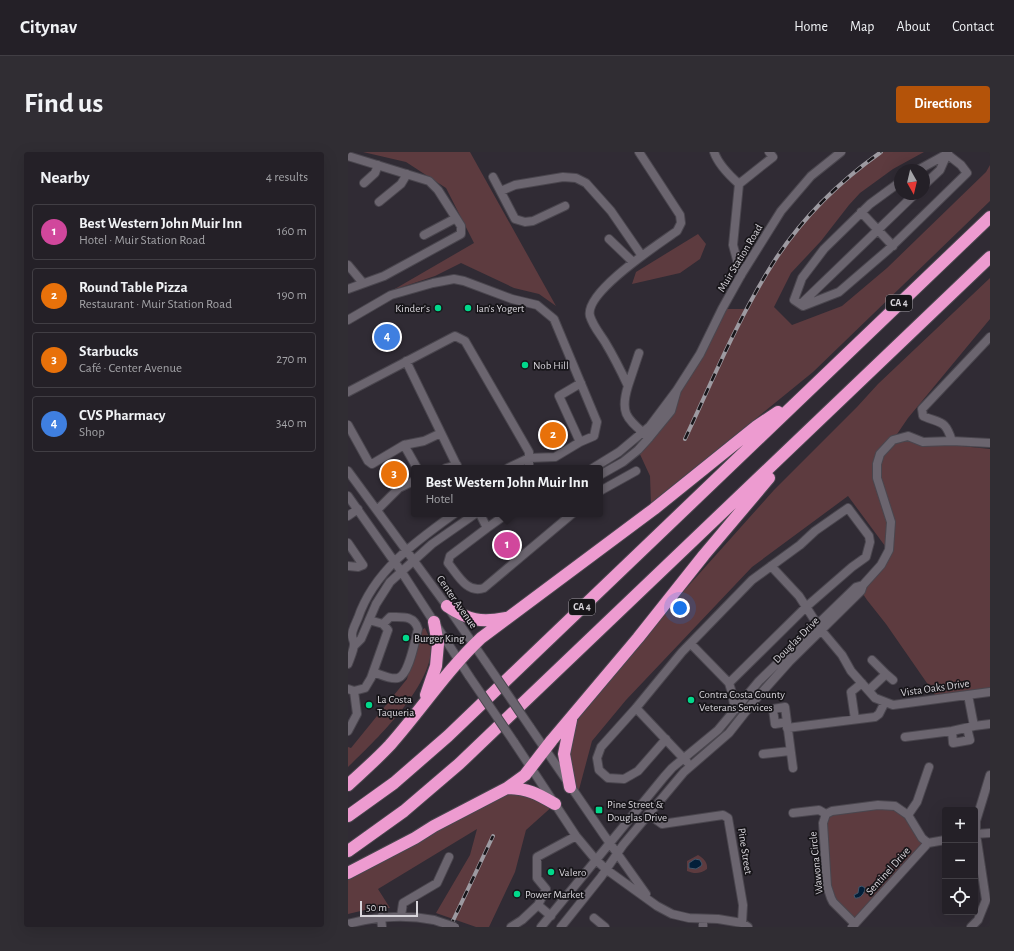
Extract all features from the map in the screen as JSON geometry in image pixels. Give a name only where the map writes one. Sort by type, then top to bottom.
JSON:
[{"type":"highway","name":"CA 4","points":[[348,816],[394,783],[448,736],[990,217]]},
{"type":"highway","name":"CA 4","points":[[348,851],[404,811],[459,764],[990,257]]},
{"type":"highway","points":[[923,322],[990,268]]},
{"type":"highway","points":[[348,785],[390,744],[424,701],[474,645],[507,618],[643,518],[757,426],[809,390]]},
{"type":"highway","points":[[348,873],[507,788],[525,775],[808,431]]},
{"type":"highway","points":[[447,606],[474,620],[495,620],[507,618]]},
{"type":"highway","points":[[424,701],[436,666],[438,644],[434,622]]},
{"type":"highway","points":[[570,787],[564,754],[573,715]]},
{"type":"highway","points":[[507,788],[523,789],[535,792],[555,804]]},
{"type":"street","points":[[628,386],[615,359],[594,325],[590,314],[592,302],[622,270],[677,231],[682,223],[680,215],[639,152]]},
{"type":"street","points":[[714,152],[716,157],[732,178],[739,184]]},
{"type":"street","points":[[741,275],[733,245],[739,184],[773,157],[770,152]]},
{"type":"street","name":"Muir Station Road","points":[[598,465],[646,435],[671,411],[677,390],[700,354],[722,309],[741,275],[781,211],[811,176],[841,152]]},
{"type":"street","points":[[928,164],[947,153]]},
{"type":"street","points":[[930,179],[940,170],[947,153]]},
{"type":"street","points":[[894,186],[861,212],[824,249],[802,278],[794,300],[803,306],[839,292],[893,246],[966,173],[961,165],[947,153]]},
{"type":"street","points":[[348,156],[429,181],[438,190],[461,226],[461,234],[384,276],[348,289]]},
{"type":"street","points":[[364,183],[376,173],[378,165]]},
{"type":"street","points":[[379,202],[401,184],[407,174]]},
{"type":"street","points":[[501,191],[515,185],[563,177],[576,178],[586,183],[611,211],[642,256]]},
{"type":"street","points":[[493,178],[515,219],[525,222],[533,221],[565,206]]},
{"type":"street","points":[[800,304],[909,200]]},
{"type":"street","points":[[861,212],[893,246]]},
{"type":"street","points":[[424,235],[456,218]]},
{"type":"street","points":[[609,239],[633,262]]},
{"type":"street","points":[[348,265],[363,283]]},
{"type":"street","points":[[348,320],[392,295],[433,283],[454,279],[464,280],[512,299],[537,305],[554,319],[597,422],[594,436],[555,456],[529,458],[514,465]]},
{"type":"street","points":[[348,392],[455,336],[465,341],[529,452],[529,465]]},
{"type":"street","points":[[952,441],[948,430],[943,423],[923,416],[922,410],[990,337]]},
{"type":"street","points":[[639,353],[624,400],[624,411],[629,419],[646,435]]},
{"type":"street","points":[[406,362],[457,465]]},
{"type":"street","points":[[580,442],[559,396],[581,383]]},
{"type":"street","points":[[348,424],[368,461],[372,464],[404,445],[424,441],[441,433]]},
{"type":"street","name":"Muir Station Road","points":[[603,473],[623,462],[638,450],[646,435]]},
{"type":"street","name":"Douglas Drive","points":[[561,927],[607,870],[617,854],[648,814],[666,793],[691,765],[729,733],[755,700],[819,627],[861,590],[881,565],[888,550],[891,522],[877,478],[877,464],[880,454],[893,440],[908,436],[923,442],[952,441],[990,443]]},
{"type":"street","points":[[404,445],[415,465]]},
{"type":"street","name":"Center Avenue","points":[[348,471],[447,606],[545,749]]},
{"type":"street","points":[[603,489],[636,471]]},
{"type":"street","points":[[377,510],[399,488],[411,483]]},
{"type":"street","points":[[348,496],[401,571],[531,768]]},
{"type":"street","points":[[666,739],[638,770],[624,779],[608,778],[599,770],[597,758],[601,747],[690,644],[752,580],[800,545],[814,531],[848,508],[869,536],[870,542],[866,556],[806,607],[729,683]]},
{"type":"street","points":[[348,516],[358,509]]},
{"type":"street","points":[[354,646],[352,635],[358,616],[382,575],[406,550],[450,517]]},
{"type":"street","points":[[349,660],[354,646],[362,639],[369,620],[385,588],[401,571],[432,544],[471,517]]},
{"type":"street","points":[[482,517],[487,528]]},
{"type":"street","points":[[501,518],[450,556],[448,560],[448,563],[470,588],[479,590],[484,588],[568,517]]},
{"type":"street","points":[[348,543],[363,565],[358,567],[348,566]]},
{"type":"street","points":[[771,566],[799,596],[819,627],[842,655],[851,671],[875,698],[885,702],[875,717],[787,725],[793,768]]},
{"type":"street","points":[[373,672],[391,678],[403,676],[408,666],[418,629],[412,619],[406,617],[390,617],[383,624]]},
{"type":"street","points":[[348,731],[357,714],[351,690],[365,688],[373,672],[388,630],[383,624],[369,620]]},
{"type":"street","points":[[541,927],[664,777],[684,758],[718,730],[759,681],[819,627]]},
{"type":"street","points":[[690,644],[729,683],[735,708]]},
{"type":"street","points":[[872,660],[893,680]]},
{"type":"street","points":[[869,690],[886,674]]},
{"type":"street","points":[[855,719],[851,692],[862,683]]},
{"type":"street","name":"Vista Oaks Drive","points":[[885,702],[893,705],[990,692]]},
{"type":"street","points":[[952,731],[953,743],[970,740],[968,695]]},
{"type":"street","points":[[636,708],[691,765]]},
{"type":"street","points":[[905,737],[990,724]]},
{"type":"street","name":"Pine Street","points":[[545,749],[609,844],[651,901]]},
{"type":"street","points":[[763,754],[790,751]]},
{"type":"street","points":[[908,815],[917,802],[929,767]]},
{"type":"street","name":"Pine Street","points":[[531,768],[576,836],[596,860],[607,870],[672,914],[703,923],[718,919],[745,925],[728,818],[723,815],[662,824],[648,814]]},
{"type":"street","points":[[978,814],[990,775]]},
{"type":"street","points":[[793,813],[818,810],[826,814],[832,811],[878,805],[895,806],[908,815],[922,838],[928,843],[942,841]]},
{"type":"street","name":"Wawona Circle","points":[[826,814],[823,823],[828,886],[832,902],[854,925]]},
{"type":"street","points":[[978,834],[990,833]]},
{"type":"street","points":[[511,927],[522,920],[538,905],[546,889],[537,878],[537,857],[576,836]]},
{"type":"street","name":"Sentinel Drive","points":[[854,925],[928,843]]},
{"type":"street","points":[[971,927],[978,920],[986,900],[976,843]]},
{"type":"street","points":[[401,916],[403,903],[437,883],[449,857]]},
{"type":"street","points":[[538,905],[551,916]]},
{"type":"street","points":[[348,924],[382,917],[401,916],[434,920],[455,927]]},
{"type":"street","points":[[382,917],[382,927]]},
{"type":"street","points":[[594,918],[605,927]]},
{"type":"shaded area","points":[[363,152],[470,152],[556,306],[539,294],[514,288],[461,263],[435,276],[393,290],[474,243],[446,188],[406,162]]},
{"type":"shaded area","points":[[881,152],[924,152],[902,164],[894,164],[894,168],[860,193],[821,241],[791,273],[774,307],[792,325],[842,306],[887,268],[986,172],[990,165],[990,201],[813,372],[651,504],[650,476],[638,450],[677,390],[722,309],[747,309],[774,263],[804,222],[839,186]]},
{"type":"shaded area","points":[[698,234],[706,244],[700,259],[680,273],[632,284],[636,272]]},
{"type":"shaded area","points":[[990,278],[990,319],[908,418],[893,440],[908,436],[923,442],[990,449],[990,692],[938,699],[861,591],[888,550],[848,496],[752,567],[626,700],[592,741],[577,797],[565,765],[573,715],[774,490],[878,384]]},
{"type":"shaded area","points":[[425,628],[430,638],[431,645],[429,661],[423,677],[401,711],[387,728],[348,767],[348,747],[351,748],[407,679],[419,631]]},
{"type":"shaded area","points":[[507,788],[555,804],[526,830],[515,872],[489,927],[476,927],[436,913],[470,855],[477,829],[378,889],[390,908],[369,909],[348,914],[348,873]]},
{"type":"shaded area","points":[[895,806],[928,843],[855,924],[831,898],[826,814]]},
{"type":"shaded area","points":[[698,855],[706,862],[707,869],[697,873],[687,871],[687,861]]},
{"type":"water","points":[[695,859],[700,860],[702,864],[701,866],[696,869],[689,868],[689,863]]},
{"type":"water","points":[[862,886],[865,888],[863,894],[859,898],[855,898],[854,895],[858,893],[859,887]]},
{"type":"railway","points":[[685,439],[738,325],[775,260],[798,229],[823,201],[851,175],[881,152]]},
{"type":"railway","points":[[450,927],[493,836]]},
{"type":"place","name":"Kinder's","points":[[438,308]]},
{"type":"place","name":"Ian's Yogert","points":[[468,308]]},
{"type":"place","name":"CVS Pharmacy","points":[[387,337]]},
{"type":"place","name":"Nob Hill","points":[[525,365]]},
{"type":"place","name":"Round Table Pizza","points":[[553,435]]},
{"type":"place","name":"Starbucks","points":[[394,474]]},
{"type":"place","name":"Best Western John Muir Inn","points":[[507,545]]},
{"type":"place","name":"Burger King","points":[[406,638]]},
{"type":"place","name":"Contra Costa County Veterans Services","points":[[691,700]]},
{"type":"place","name":"La Costa Taqueria","points":[[369,705]]},
{"type":"place","name":"Pine Street & Douglas Drive","points":[[599,810]]},
{"type":"place","name":"Valero","points":[[551,872]]},
{"type":"place","name":"Power Market","points":[[517,894]]}]
